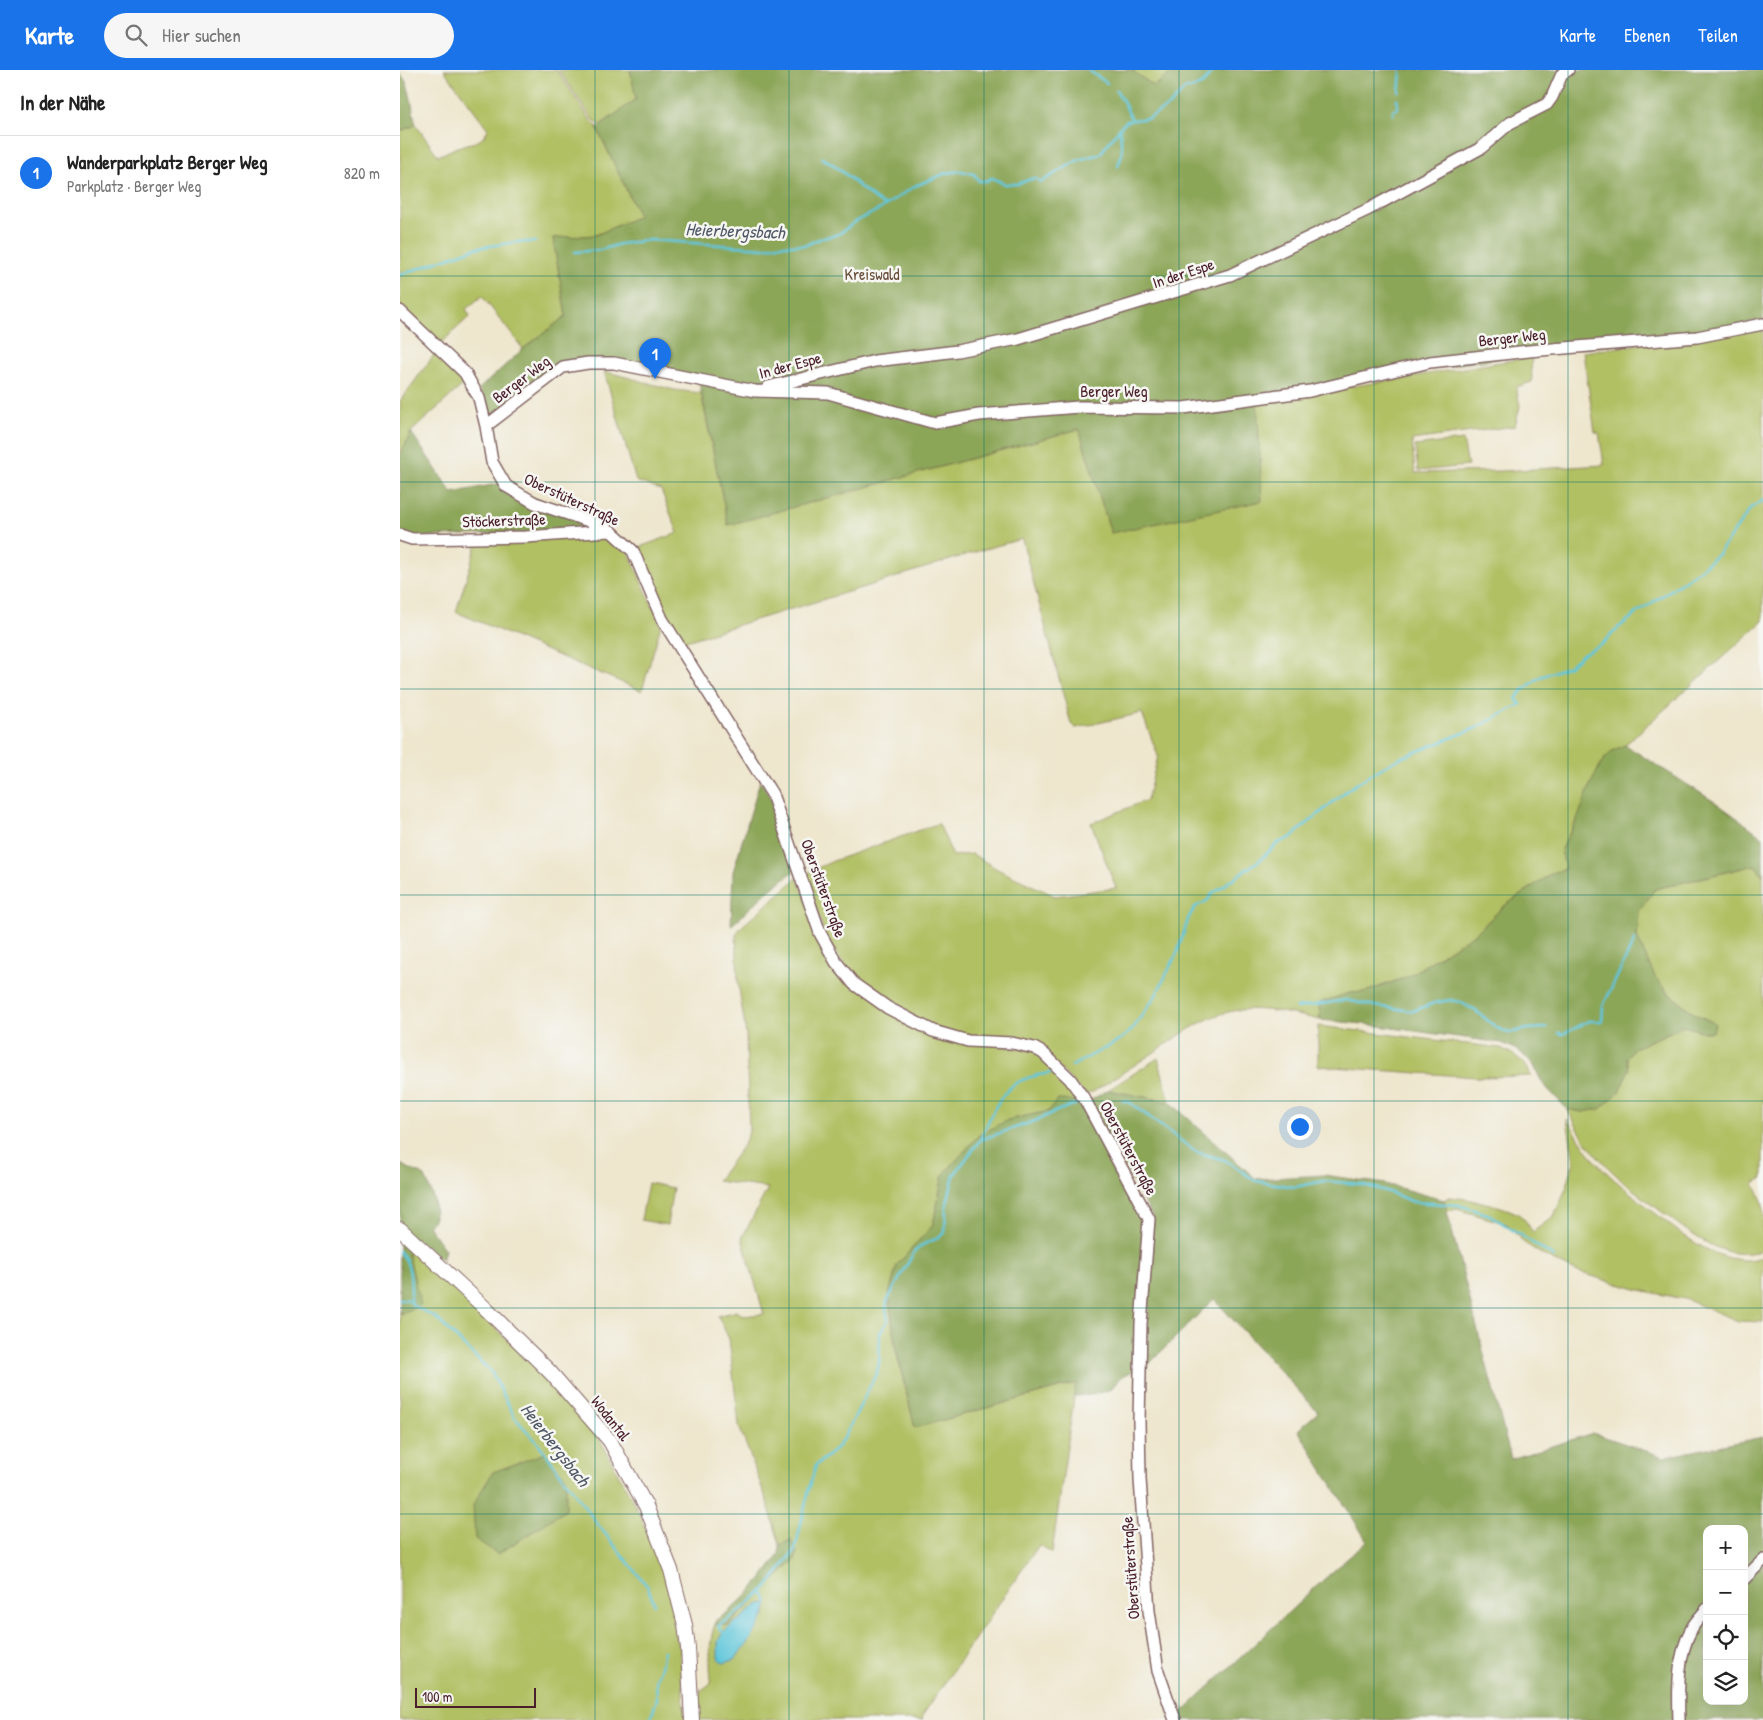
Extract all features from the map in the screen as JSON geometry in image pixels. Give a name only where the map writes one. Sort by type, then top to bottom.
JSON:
[{"type":"main road","name":"Wodantal","points":[[400,1229],[484,1307],[550,1372],[610,1441],[646,1506],[671,1570],[685,1624],[692,1720]]},
{"type":"street","name":"In der Espe","points":[[755,391],[875,361],[958,351],[1018,339],[1230,275],[1369,209],[1481,148],[1510,123],[1547,104],[1562,74],[1568,70]]},
{"type":"street","name":"Oberstüterstraße","points":[[400,312],[465,373],[479,398],[492,462],[506,486],[535,502],[589,521],[610,531],[633,551],[662,619],[772,794],[820,933],[836,962],[854,984],[888,1008],[933,1031],[968,1041],[1012,1043],[1034,1048],[1043,1053],[1070,1079],[1085,1100],[1149,1219],[1141,1334],[1138,1421],[1140,1479],[1149,1611],[1158,1671],[1175,1720]]},
{"type":"street","name":"Berger Weg","points":[[486,426],[563,367],[588,363],[614,363],[755,391],[828,393],[934,423],[979,415],[1079,407],[1183,408],[1310,391],[1430,362],[1528,351],[1697,337],[1763,324]]},
{"type":"street","name":"Stöckerstraße","points":[[400,535],[412,539],[422,539],[526,537],[610,531]]},
{"type":"street","points":[[1748,1575],[1763,1560]]},
{"type":"street","points":[[1679,1720],[1678,1683],[1684,1650],[1693,1627],[1703,1614]]},
{"type":"green space","points":[[444,70],[557,70],[591,121],[598,127],[639,216],[596,235],[553,238],[566,316],[523,349],[482,296],[466,309],[470,316],[439,345],[400,307],[400,131],[416,125],[438,156],[480,140],[488,129]]},
{"type":"green space","points":[[559,70],[630,70],[637,99],[600,125],[592,119]]},
{"type":"green space","name":"Kreiswald","points":[[630,70],[1131,70],[1154,86],[1176,70],[1763,70],[1763,320],[1663,339],[1532,353],[1257,396],[1262,501],[1111,533],[1079,429],[728,525],[699,381],[613,361],[562,366],[488,421],[479,389],[523,349],[566,316],[553,238],[596,235],[639,216],[597,128],[636,99]]},
{"type":"green space","points":[[1131,70],[1176,70],[1154,86]]},
{"type":"green space","points":[[400,74],[404,78],[409,90],[416,125],[400,131]]},
{"type":"green space","points":[[1763,327],[1763,621],[1625,745],[1614,750],[1561,849],[1566,869],[1552,873],[1503,907],[1476,933],[1407,977],[1365,992],[1349,993],[1319,1003],[1320,1020],[1288,1013],[1255,1009],[1223,1013],[1195,1026],[1093,1092],[1085,1094],[1043,1051],[976,1039],[927,1025],[859,985],[826,939],[806,878],[809,872],[833,861],[939,824],[953,856],[972,854],[999,870],[1055,896],[1116,888],[1091,823],[1147,800],[1158,756],[1142,713],[1076,728],[1071,724],[1022,539],[680,643],[666,619],[634,549],[678,533],[661,490],[636,481],[604,371],[674,390],[701,393],[728,525],[1079,429],[1111,533],[1257,402],[1531,357],[1532,382],[1516,387],[1520,406],[1515,426],[1412,440],[1415,473],[1501,471],[1604,465],[1599,433],[1595,432],[1583,352]]},
{"type":"green space","points":[[437,351],[467,381],[411,432],[400,456],[400,401]]},
{"type":"green space","points":[[411,432],[452,493],[502,483],[603,530],[413,537],[400,533],[400,456]]},
{"type":"green space","points":[[1463,440],[1468,466],[1418,471],[1415,446]]},
{"type":"green space","points":[[609,534],[629,553],[661,625],[642,691],[456,612],[478,540]]},
{"type":"green space","points":[[1625,745],[1718,804],[1763,837],[1763,876],[1755,865],[1655,889],[1639,911],[1637,937],[1655,977],[1667,992],[1695,1014],[1715,1023],[1713,1032],[1705,1032],[1684,1026],[1634,1048],[1627,1058],[1629,1069],[1619,1092],[1600,1109],[1582,1112],[1567,1109],[1543,1084],[1533,1064],[1519,1051],[1502,1043],[1364,1024],[1320,1020],[1319,1003],[1349,993],[1365,992],[1407,977],[1476,933],[1503,907],[1552,873],[1565,869],[1561,849],[1577,820],[1591,783],[1603,760],[1614,750]]},
{"type":"green space","points":[[760,781],[770,796],[794,871],[766,893],[731,926],[733,872]]},
{"type":"green space","points":[[1756,865],[1763,876],[1763,1178],[1754,1183],[1763,1203],[1763,1247],[1760,1251],[1737,1253],[1715,1247],[1699,1238],[1626,1183],[1593,1151],[1567,1109],[1582,1112],[1600,1109],[1619,1092],[1629,1069],[1627,1058],[1634,1048],[1684,1026],[1705,1032],[1714,1023],[1695,1014],[1667,992],[1654,977],[1637,937],[1639,911],[1655,889]]},
{"type":"green space","points":[[797,878],[836,967],[938,1037],[1034,1051],[1051,1064],[1081,1101],[1049,1111],[1008,1120],[943,1175],[933,1225],[897,1265],[889,1295],[895,1347],[915,1428],[1076,1383],[1052,1553],[1039,1545],[922,1716],[923,1720],[699,1720],[699,1692],[711,1683],[710,1646],[715,1624],[729,1625],[795,1560],[791,1540],[780,1545],[768,1504],[739,1426],[729,1339],[718,1316],[737,1311],[743,1316],[764,1314],[742,1238],[768,1188],[717,1181],[744,1144],[749,1132],[746,1034],[738,982],[736,935],[740,928]]},
{"type":"green space","points":[[1318,1026],[1501,1048],[1519,1059],[1526,1066],[1531,1076],[1476,1077],[1318,1066]]},
{"type":"green space","points":[[1158,1058],[1170,1102],[1108,1090]]},
{"type":"green space","points":[[1108,1090],[1170,1102],[1256,1179],[1324,1175],[1385,1184],[1444,1200],[1511,1459],[1593,1433],[1664,1457],[1763,1437],[1763,1720],[1180,1720],[1180,1714],[1367,1541],[1298,1430],[1318,1412],[1214,1299],[1146,1367],[1153,1218],[1089,1101]]},
{"type":"green space","points":[[1057,1100],[1081,1101],[1093,1128],[1144,1219],[1135,1370],[1121,1377],[1110,1390],[1091,1395],[1074,1396],[1076,1383],[915,1428],[896,1348],[889,1295],[897,1265],[933,1225],[943,1175],[979,1135],[1008,1120],[1049,1111]]},
{"type":"green space","points":[[1567,1119],[1597,1163],[1625,1189],[1681,1234],[1705,1248],[1731,1258],[1751,1260],[1763,1257],[1763,1322],[1738,1321],[1685,1299],[1639,1290],[1578,1272],[1546,1257],[1523,1242],[1507,1224],[1457,1209],[1447,1211],[1444,1200],[1449,1197],[1486,1203],[1515,1212],[1521,1216],[1533,1232],[1554,1216],[1567,1186],[1574,1161]]},
{"type":"green space","points":[[400,1164],[425,1176],[434,1200],[435,1218],[428,1226],[445,1250],[442,1260],[417,1240],[407,1249],[421,1305],[400,1314]]},
{"type":"green space","points":[[648,1183],[673,1188],[667,1225],[641,1220]]},
{"type":"green space","points":[[409,1247],[541,1372],[599,1438],[635,1505],[664,1569],[676,1619],[676,1636],[680,1650],[685,1720],[400,1720],[400,1313],[407,1249]]},
{"type":"green space","points":[[545,1453],[566,1478],[566,1510],[498,1554],[475,1539],[473,1505],[493,1472]]},
{"type":"green space","points":[[791,1540],[797,1552],[795,1560],[728,1625],[715,1624],[716,1620],[732,1609],[765,1575],[778,1556],[780,1545]]},
{"type":"water","points":[[768,1603],[765,1615],[750,1641],[734,1660],[723,1663],[718,1658],[718,1641],[723,1632],[759,1604]]},
{"type":"waterway","points":[[1088,70],[1107,83]]},
{"type":"waterway","name":"Heierbergsbach","points":[[575,252],[600,250],[620,244],[650,240],[764,248],[778,245],[806,245],[819,239],[839,234],[855,222],[880,209],[915,186],[946,173],[961,171],[974,174],[979,181],[992,178],[1005,184],[1017,184],[1034,178],[1041,182],[1078,160],[1100,154],[1127,121],[1149,118],[1170,105],[1185,89],[1203,84],[1213,70]]},
{"type":"waterway","points":[[1399,92],[1401,72]]},
{"type":"waterway","points":[[1116,90],[1132,120]]},
{"type":"waterway","points":[[1393,115],[1393,111],[1398,108],[1397,99]]},
{"type":"waterway","points":[[1118,166],[1122,154],[1120,128]]},
{"type":"waterway","name":"Heierbergsbach","points":[[822,158],[838,168],[884,205]]},
{"type":"waterway","name":"Heierbergsbach","points":[[400,275],[476,248],[517,242],[535,242]]},
{"type":"waterway","points":[[1072,1066],[1118,1041],[1132,1030],[1156,995],[1177,953],[1189,917],[1195,907],[1207,901],[1212,894],[1261,859],[1278,843],[1290,838],[1346,791],[1371,774],[1398,759],[1476,728],[1521,704],[1516,699],[1522,691],[1540,677],[1569,666],[1584,653],[1602,644],[1637,613],[1697,572],[1718,554],[1751,508],[1763,500]]},
{"type":"waterway","points":[[1559,1033],[1563,1034],[1589,1021],[1602,1021],[1603,1006],[1635,939]]},
{"type":"waterway","points":[[1296,1008],[1346,1000],[1413,1011],[1434,1003],[1450,1000],[1460,1002],[1476,1011],[1497,1028],[1509,1033],[1527,1029],[1547,1028]]},
{"type":"waterway","points":[[980,1140],[994,1109],[1009,1089],[1025,1079],[1057,1072]]},
{"type":"waterway","points":[[1123,1101],[1129,1102],[1196,1152],[1225,1160],[1256,1181],[1295,1187],[1324,1181],[1360,1184],[1386,1191],[1414,1202],[1459,1205],[1490,1215],[1554,1257]]},
{"type":"waterway","points":[[723,1632],[718,1626],[740,1611],[768,1586],[795,1550],[816,1465],[835,1450],[845,1436],[877,1372],[880,1333],[888,1320],[887,1301],[914,1252],[945,1232],[946,1207],[954,1175],[980,1140],[1082,1102]]},
{"type":"waterway","points":[[400,1252],[409,1268],[411,1300]]},
{"type":"waterway","name":"Heierbergsbach","points":[[400,1299],[411,1300],[412,1305],[435,1317],[492,1373],[515,1418],[538,1443],[599,1526],[648,1587],[654,1604]]},
{"type":"waterway","points":[[762,1591],[768,1603]]},
{"type":"waterway","name":"Heierbergsbach","points":[[650,1720],[657,1699],[656,1679],[661,1667],[664,1651]]},
{"type":"place","name":"Wanderparkplatz Berger Weg","points":[[655,379]]}]
